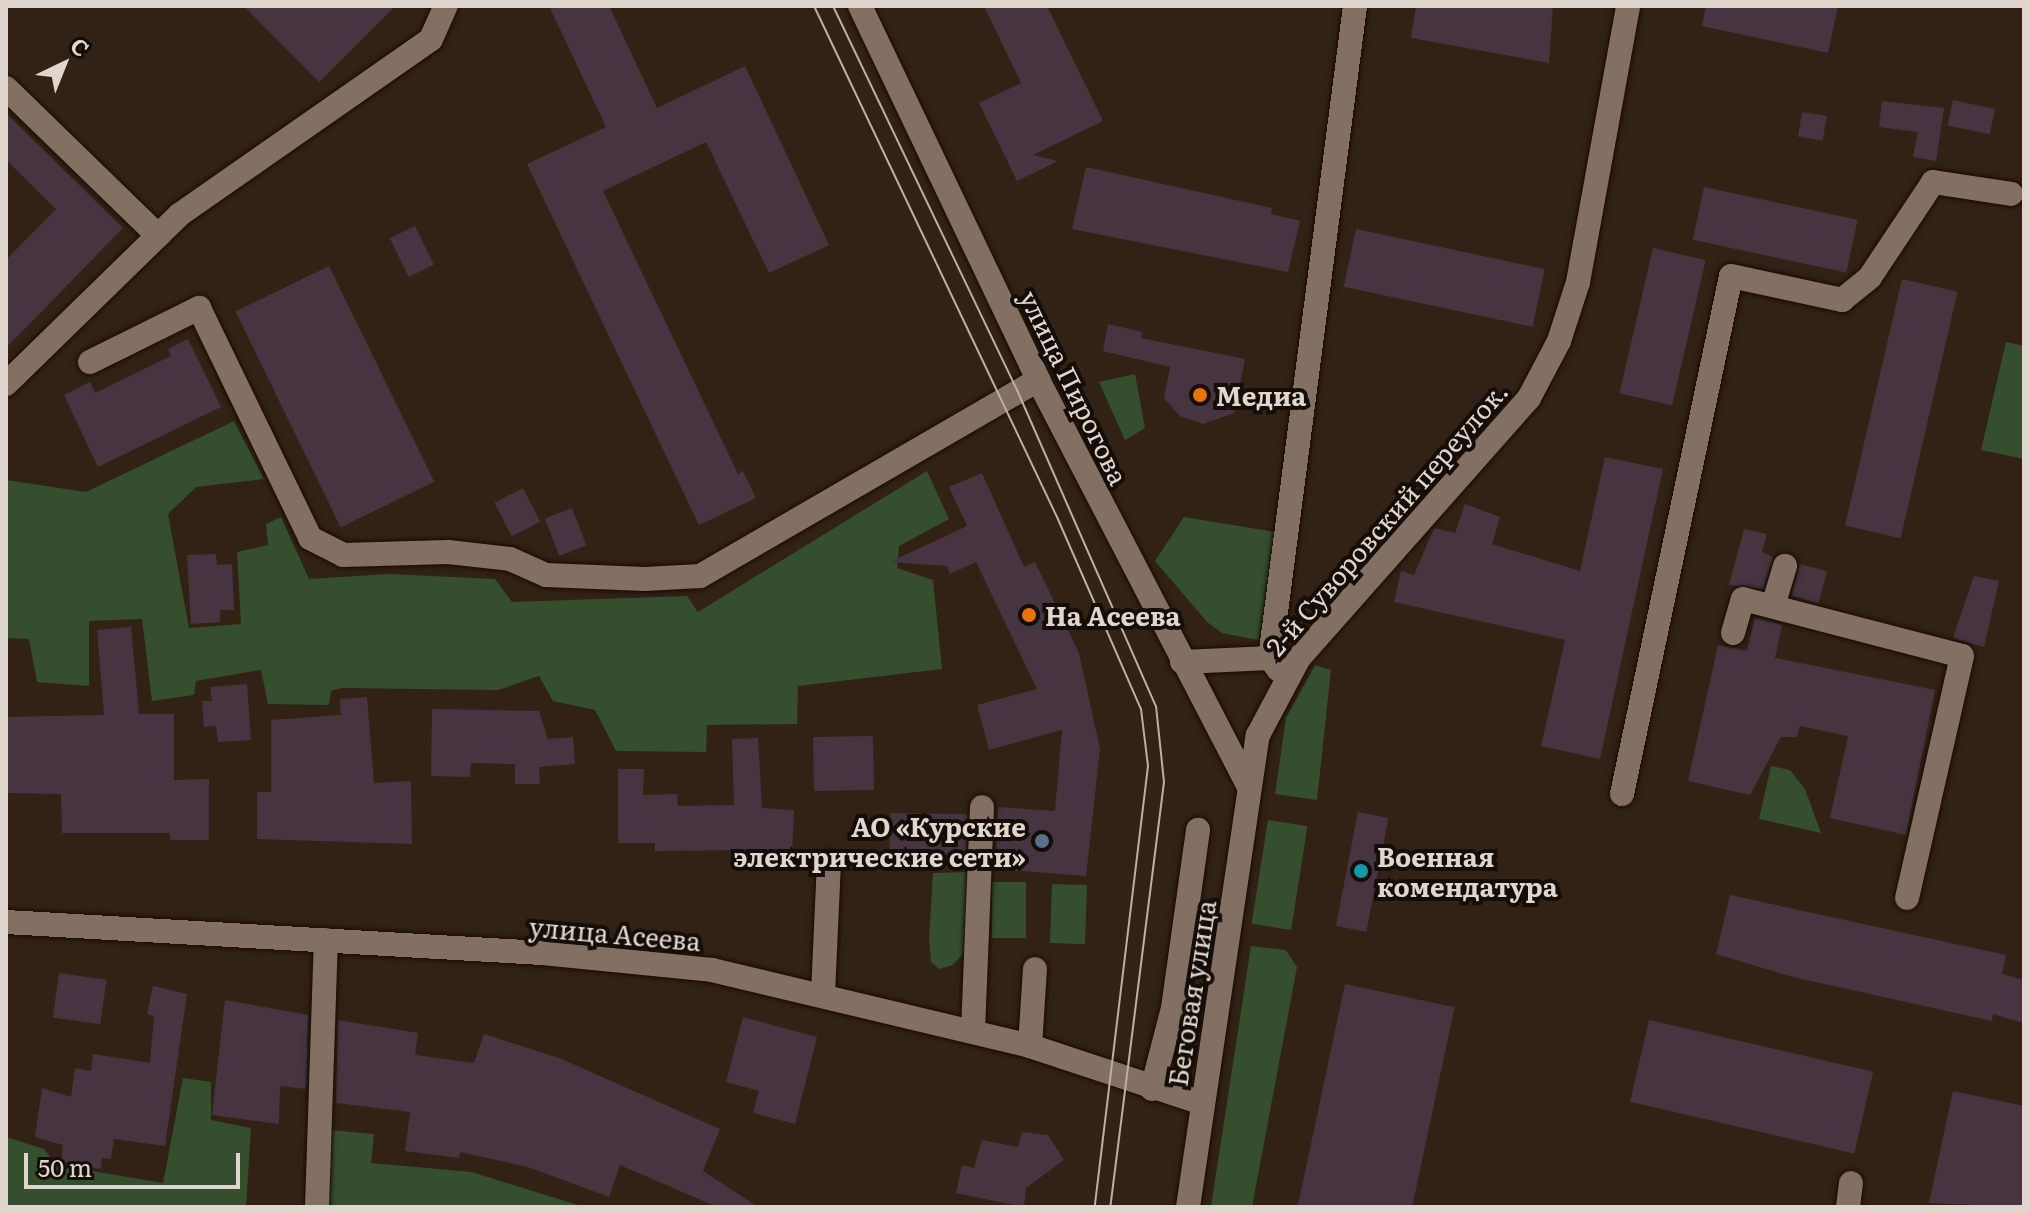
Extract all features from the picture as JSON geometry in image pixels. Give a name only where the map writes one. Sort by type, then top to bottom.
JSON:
[{"type":"street","points":[[6,384],[179,215],[431,39],[446,6]]},
{"type":"street","name":"улица Пирогова","points":[[860,6],[1038,380],[1249,787]]},
{"type":"street","points":[[1284,679],[1270,658],[1355,6]]},
{"type":"street","name":"2-й Суворовский переулок.","points":[[1249,787],[1258,735],[1284,679],[1529,398],[1559,341],[1578,282],[1628,6]]},
{"type":"street","points":[[6,88],[158,236]]},
{"type":"street","points":[[1622,794],[1731,276],[1842,300],[1870,277],[1933,182],[2011,194]]},
{"type":"street","points":[[90,362],[199,308],[310,538],[343,555],[448,552],[510,559],[546,575],[645,579],[700,576],[1038,380]]},
{"type":"street","points":[[1773,606],[1785,566]]},
{"type":"street","points":[[1733,633],[1743,599],[1962,656],[1907,898]]},
{"type":"street","points":[[1182,662],[1270,658]]},
{"type":"street","name":"Беговая улица","points":[[1188,1207],[1249,787]]},
{"type":"street","points":[[973,1031],[982,807]]},
{"type":"street","points":[[1152,1089],[1173,1008],[1198,830]]},
{"type":"street","points":[[823,994],[829,863]]},
{"type":"street","name":"улица Асеева","points":[[6,922],[326,940],[697,968],[823,994],[1030,1046],[1152,1089],[1202,1103]]},
{"type":"street","points":[[317,1207],[326,940]]},
{"type":"street","points":[[1030,1046],[1035,969]]},
{"type":"green space","points":[[2006,342],[2024,346],[2024,459],[1981,450]]},
{"type":"green space","points":[[1135,374],[1145,428],[1125,440],[1099,382]]},
{"type":"green space","points":[[234,421],[264,479],[196,487],[168,514],[189,628],[241,624],[237,552],[268,545],[266,524],[281,517],[309,579],[389,574],[495,579],[512,602],[687,596],[698,612],[927,471],[949,519],[899,546],[897,568],[933,580],[942,669],[798,686],[797,724],[707,725],[706,752],[616,751],[595,710],[553,701],[539,676],[498,690],[341,688],[331,691],[329,705],[268,704],[261,670],[196,681],[194,695],[152,701],[142,619],[89,621],[89,686],[37,682],[29,639],[6,638],[6,480],[86,492]]},
{"type":"green space","points":[[1184,517],[1275,532],[1259,640],[1222,633],[1207,622],[1155,561]]},
{"type":"green space","points":[[1315,665],[1331,670],[1317,800],[1275,794],[1286,718]]},
{"type":"green space","points":[[1771,766],[1790,770],[1805,789],[1821,833],[1759,819]]},
{"type":"green space","points":[[1268,820],[1308,826],[1291,930],[1252,924]]},
{"type":"green space","points":[[970,872],[964,953],[953,965],[939,969],[931,962],[929,939],[933,873]]},
{"type":"green space","points":[[992,882],[1026,882],[1026,938],[992,938]]},
{"type":"green space","points":[[1052,884],[1087,885],[1085,944],[1050,943]]},
{"type":"green space","points":[[1251,946],[1286,950],[1297,967],[1252,1207],[1211,1207]]},
{"type":"green space","points":[[183,1078],[211,1082],[211,1120],[251,1128],[246,1207],[6,1207],[6,1137],[44,1149],[57,1165],[163,1183]]},
{"type":"green space","points":[[330,1130],[374,1134],[371,1163],[472,1172],[584,1207],[329,1207]]},
{"type":"building","points":[[244,6],[395,6],[319,82]]},
{"type":"building","points":[[549,6],[609,6],[657,108],[745,66],[829,245],[769,273],[706,142],[603,191],[738,474],[743,471],[756,498],[699,525],[527,164],[606,127]]},
{"type":"building","points":[[984,6],[1047,6],[1103,121],[1033,155],[1058,161],[1017,181],[979,103],[1021,83]]},
{"type":"building","points":[[1416,6],[1553,6],[1549,63],[1411,38]]},
{"type":"building","points":[[1706,6],[1838,6],[1828,53],[1702,26]]},
{"type":"building","points":[[1953,100],[1995,109],[1990,134],[1948,125]]},
{"type":"building","points":[[1882,101],[1944,108],[1936,161],[1913,157],[1918,132],[1879,127]]},
{"type":"building","points":[[1802,112],[1827,116],[1823,141],[1798,137]]},
{"type":"building","points":[[6,113],[123,228],[6,348],[6,260],[56,209],[6,160]]},
{"type":"building","points":[[1086,167],[1272,208],[1271,214],[1300,221],[1288,272],[1072,229]]},
{"type":"building","points":[[1704,187],[1858,220],[1846,272],[1693,240]]},
{"type":"building","points":[[415,226],[434,265],[409,277],[390,238]]},
{"type":"building","points":[[1356,229],[1545,269],[1533,327],[1344,287]]},
{"type":"building","points":[[1653,248],[1706,260],[1672,405],[1619,393]]},
{"type":"building","points":[[329,266],[434,482],[341,527],[236,312]]},
{"type":"building","points":[[1902,279],[1958,292],[1901,538],[1845,526]]},
{"type":"building","points":[[1108,324],[1142,332],[1141,338],[1245,359],[1234,413],[1203,424],[1180,416],[1164,398],[1170,367],[1103,351]]},
{"type":"building","points":[[188,339],[221,407],[98,467],[64,395],[90,382],[95,393],[171,356],[168,349]]},
{"type":"building","points":[[1605,457],[1663,469],[1600,759],[1541,746],[1565,640],[1394,602],[1401,571],[1414,575],[1434,528],[1455,533],[1465,504],[1500,517],[1492,544],[1580,571]]},
{"type":"building","points":[[982,473],[1024,567],[1035,562],[1079,653],[1100,749],[1086,876],[995,869],[998,807],[1055,811],[1062,730],[989,750],[977,705],[1037,689],[976,562],[950,574],[947,566],[890,562],[967,526],[949,487]]},
{"type":"building","points":[[523,488],[540,522],[512,536],[494,503]]},
{"type":"building","points":[[572,508],[586,545],[559,556],[545,518]]},
{"type":"building","points":[[1744,529],[1767,534],[1762,552],[1773,557],[1763,589],[1729,585]]},
{"type":"building","points":[[216,554],[217,565],[232,564],[234,610],[220,610],[220,622],[191,624],[187,555]]},
{"type":"building","points":[[1800,564],[1827,571],[1819,603],[1791,596]]},
{"type":"building","points":[[1974,576],[1999,581],[1984,647],[1953,638]]},
{"type":"building","points":[[1755,618],[1782,625],[1775,658],[1935,690],[1906,835],[1830,818],[1848,736],[1800,726],[1797,737],[1781,737],[1750,795],[1688,781],[1718,645],[1747,651]]},
{"type":"building","points":[[131,627],[139,714],[174,714],[174,780],[209,779],[209,840],[170,840],[170,833],[62,833],[61,794],[6,793],[6,717],[104,715],[97,630]]},
{"type":"building","points":[[247,684],[251,740],[218,742],[216,726],[204,727],[202,701],[212,701],[210,687]]},
{"type":"building","points":[[367,697],[374,783],[411,781],[412,844],[257,839],[257,792],[271,792],[271,720],[341,715],[340,699]]},
{"type":"building","points":[[432,709],[539,711],[548,739],[573,737],[575,764],[539,767],[540,784],[515,784],[515,764],[471,763],[470,777],[431,776]]},
{"type":"building","points":[[873,736],[874,790],[814,791],[813,737]]},
{"type":"building","points":[[758,738],[762,808],[794,810],[792,857],[748,855],[748,850],[655,851],[655,843],[618,843],[618,769],[644,769],[643,795],[677,794],[678,806],[734,805],[732,739]]},
{"type":"building","name":"Военная комендатура","points":[[1358,812],[1388,818],[1366,932],[1336,926]]},
{"type":"building","points":[[890,813],[967,814],[966,867],[889,866]]},
{"type":"building","points":[[1730,895],[2006,955],[2002,974],[2024,980],[2024,1023],[1993,1014],[1992,1021],[1793,977],[1716,954]]},
{"type":"building","points":[[59,973],[107,980],[100,1024],[53,1018]]},
{"type":"building","points":[[1345,984],[1455,1007],[1412,1207],[1298,1207]]},
{"type":"building","points":[[153,986],[187,994],[165,1146],[114,1139],[111,1159],[102,1158],[101,1169],[61,1162],[63,1145],[35,1137],[42,1088],[71,1097],[75,1068],[91,1071],[93,1054],[150,1063],[154,1016],[147,1014]]},
{"type":"building","points":[[225,1000],[308,1015],[306,1089],[280,1086],[279,1124],[212,1115]]},
{"type":"building","points":[[743,1017],[817,1037],[795,1124],[753,1113],[759,1091],[726,1082]]},
{"type":"building","points":[[338,1020],[418,1033],[415,1055],[474,1063],[484,1034],[559,1058],[720,1129],[703,1171],[758,1207],[717,1207],[620,1165],[609,1197],[528,1167],[460,1152],[459,1158],[405,1151],[410,1112],[336,1103]]},
{"type":"building","points":[[1649,1020],[1873,1072],[1854,1154],[1630,1102]]},
{"type":"building","points":[[1953,1091],[2024,1106],[2024,1207],[1929,1203]]},
{"type":"building","points":[[1022,1132],[1048,1135],[1064,1160],[1026,1188],[1024,1207],[956,1193],[962,1165],[974,1168],[982,1140],[1018,1147]]},
{"type":"tram line","points":[[814,6],[1057,517],[1141,709],[1148,766],[1095,1207]]},
{"type":"tram line","points":[[833,6],[1017,390],[1156,706],[1164,782],[1110,1207]]},
{"type":"place","name":"Медиа","points":[[1200,395]]},
{"type":"place","name":"На Асеева","points":[[1029,615]]},
{"type":"place","name":"АО «Курские электрические сети»","points":[[1042,841]]},
{"type":"place","name":"Военная комендатура","points":[[1361,871]]}]
